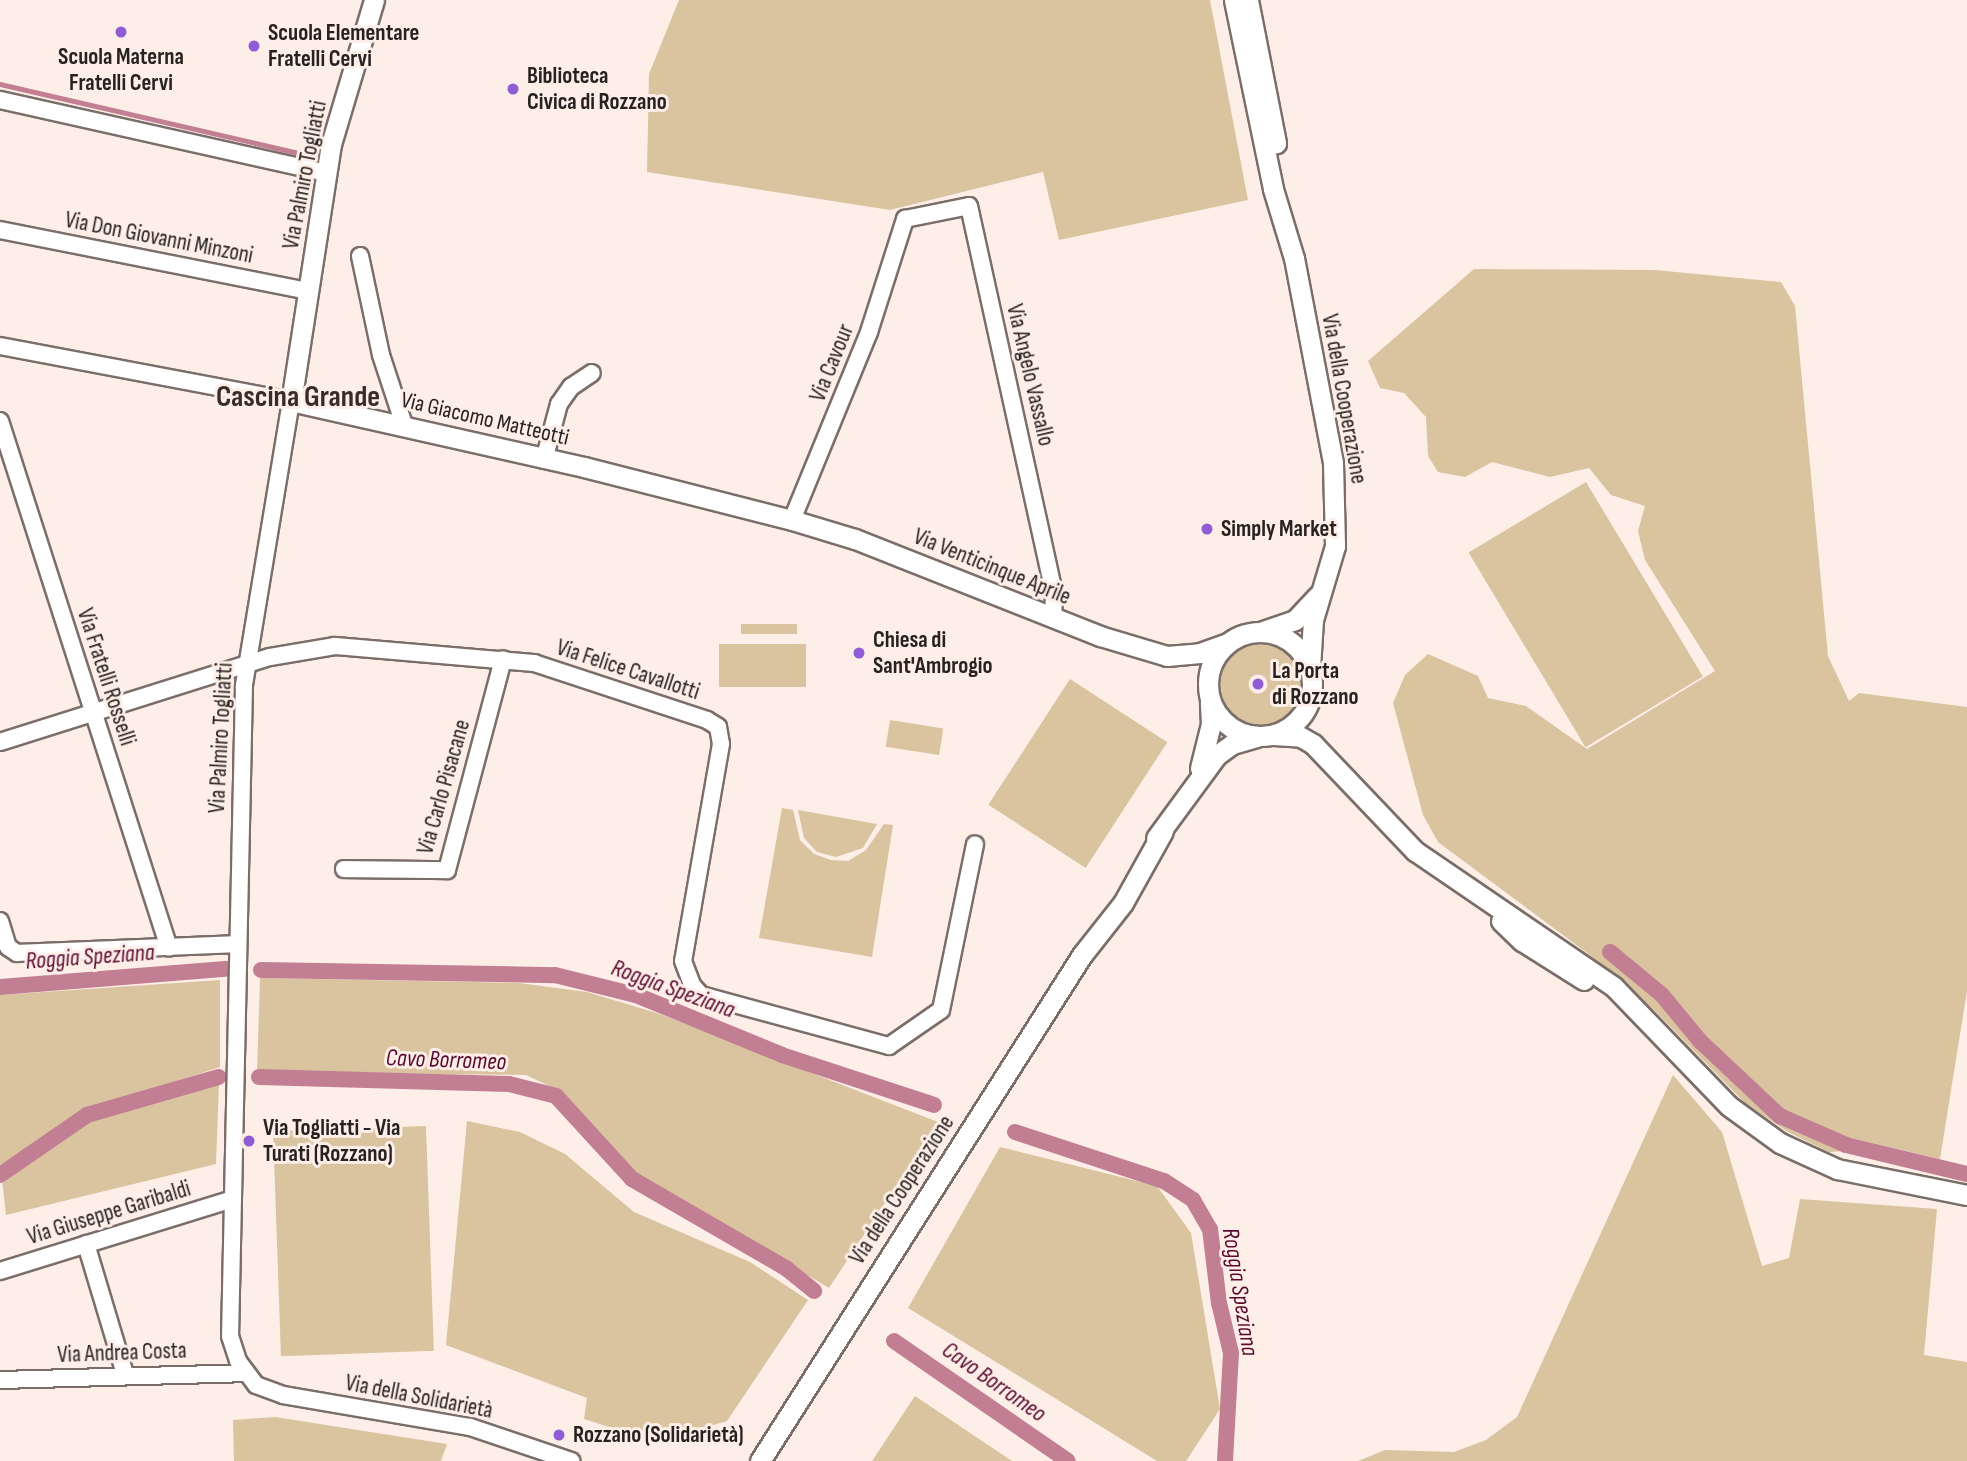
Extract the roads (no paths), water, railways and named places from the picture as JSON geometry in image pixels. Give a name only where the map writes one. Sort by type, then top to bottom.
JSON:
[{"type":"street","name":"Via della Cooperazione","points":[[1234,0],[1273,189],[1294,258]]},
{"type":"street","name":"Via della Cooperazione","points":[[1248,0],[1284,179],[1294,258],[1334,463],[1335,546],[1321,589],[1310,639],[1310,668]]},
{"type":"street","name":"Via Palmiro Togliatti","points":[[250,1379],[230,1336],[247,664],[326,173],[371,5]]},
{"type":"street","points":[[0,100],[326,173]]},
{"type":"street","name":"Via Angelo Vassallo","points":[[905,219],[969,206],[1054,593],[1053,618]]},
{"type":"street","name":"Via Cavour","points":[[792,520],[869,332],[905,219]]},
{"type":"street","name":"Via Don Giovanni Minzoni","points":[[0,230],[309,291]]},
{"type":"street","points":[[360,256],[381,355],[404,425]]},
{"type":"street","name":"Via Giacomo Matteotti","points":[[0,346],[404,425],[792,520]]},
{"type":"street","points":[[544,460],[559,404],[571,387],[592,373]]},
{"type":"street","name":"Via Fratelli Rosselli","points":[[0,421],[169,948]]},
{"type":"street","name":"Via Venticinque Aprile","points":[[792,520],[855,539],[1053,618],[1174,657],[1193,671],[1209,697]]},
{"type":"street","name":"Via della Cooperazione","points":[[1263,631],[1295,620],[1321,589]]},
{"type":"street","points":[[1174,657],[1263,631],[1287,639],[1310,668],[1310,701],[1322,751]]},
{"type":"street","points":[[1227,643],[1212,662],[1209,697],[1228,725],[1266,736],[1301,737],[1322,751],[1415,851],[1468,891],[1522,941],[1654,1028],[1729,1106],[1780,1143],[1836,1169],[1967,1195]]},
{"type":"street","name":"Via Felice Cavallotti","points":[[0,742],[247,664],[335,646],[534,663],[718,727],[721,744],[683,961],[692,985],[701,995],[881,1045],[900,1043],[941,1010],[975,844]]},
{"type":"street","name":"Via Carlo Pisacane","points":[[344,869],[446,870],[503,659]]},
{"type":"street","name":"Via della Cooperazione","points":[[1198,776],[1211,724],[1209,697]]},
{"type":"street","points":[[1266,736],[1299,719],[1310,701]]},
{"type":"street","name":"Via della Cooperazione","points":[[757,1458],[1082,955],[1112,896],[1163,831],[1198,776],[1224,748],[1266,736]]},
{"type":"street","points":[[0,921],[12,951],[239,944]]},
{"type":"street","name":"Via Giuseppe Garibaldi","points":[[0,1271],[232,1199]]},
{"type":"street","points":[[86,1244],[125,1374]]},
{"type":"street","name":"Via Andrea Costa","points":[[0,1380],[125,1374],[250,1379]]},
{"type":"street","name":"Via della Solidarietà","points":[[250,1379],[302,1399],[477,1429],[571,1461]]},
{"type":"waterway","points":[[0,84],[308,155]]},
{"type":"waterway","points":[[1610,952],[1662,995],[1700,1041],[1780,1116],[1846,1145],[1967,1174]]},
{"type":"waterway","name":"Roggia Speziana","points":[[0,987],[225,969]]},
{"type":"waterway","name":"Roggia Speziana","points":[[261,970],[555,975],[636,995],[782,1055],[934,1105]]},
{"type":"waterway","name":"Cavo Borromeo","points":[[0,1175],[87,1115],[219,1077]]},
{"type":"waterway","name":"Cavo Borromeo","points":[[259,1077],[509,1084],[556,1096],[632,1179],[787,1269],[814,1291]]},
{"type":"waterway","name":"Roggia Speziana","points":[[1015,1132],[1164,1181],[1193,1200],[1210,1229],[1219,1303],[1231,1353],[1225,1461]]},
{"type":"waterway","name":"Cavo Borromeo","points":[[894,1341],[1068,1461]]},
{"type":"place","name":"Scuola Materna Fratelli Cervi","points":[[121,32]]},
{"type":"place","name":"Scuola Elementare Fratelli Cervi","points":[[254,46]]},
{"type":"place","name":"Biblioteca Civica di Rozzano","points":[[513,89]]},
{"type":"place","name":"Simply Market","points":[[1207,529]]},
{"type":"place","name":"Chiesa di Sant'Ambrogio","points":[[859,653]]},
{"type":"place","name":"La Porta di Rozzano","points":[[1258,684]]},
{"type":"place","name":"Via Togliatti - Via Turati (Rozzano)","points":[[249,1141]]},
{"type":"place","name":"Rozzano (Solidarietà)","points":[[559,1435]]},
{"type":"district","name":"Cascina Grande","points":[[298,397]]}]
